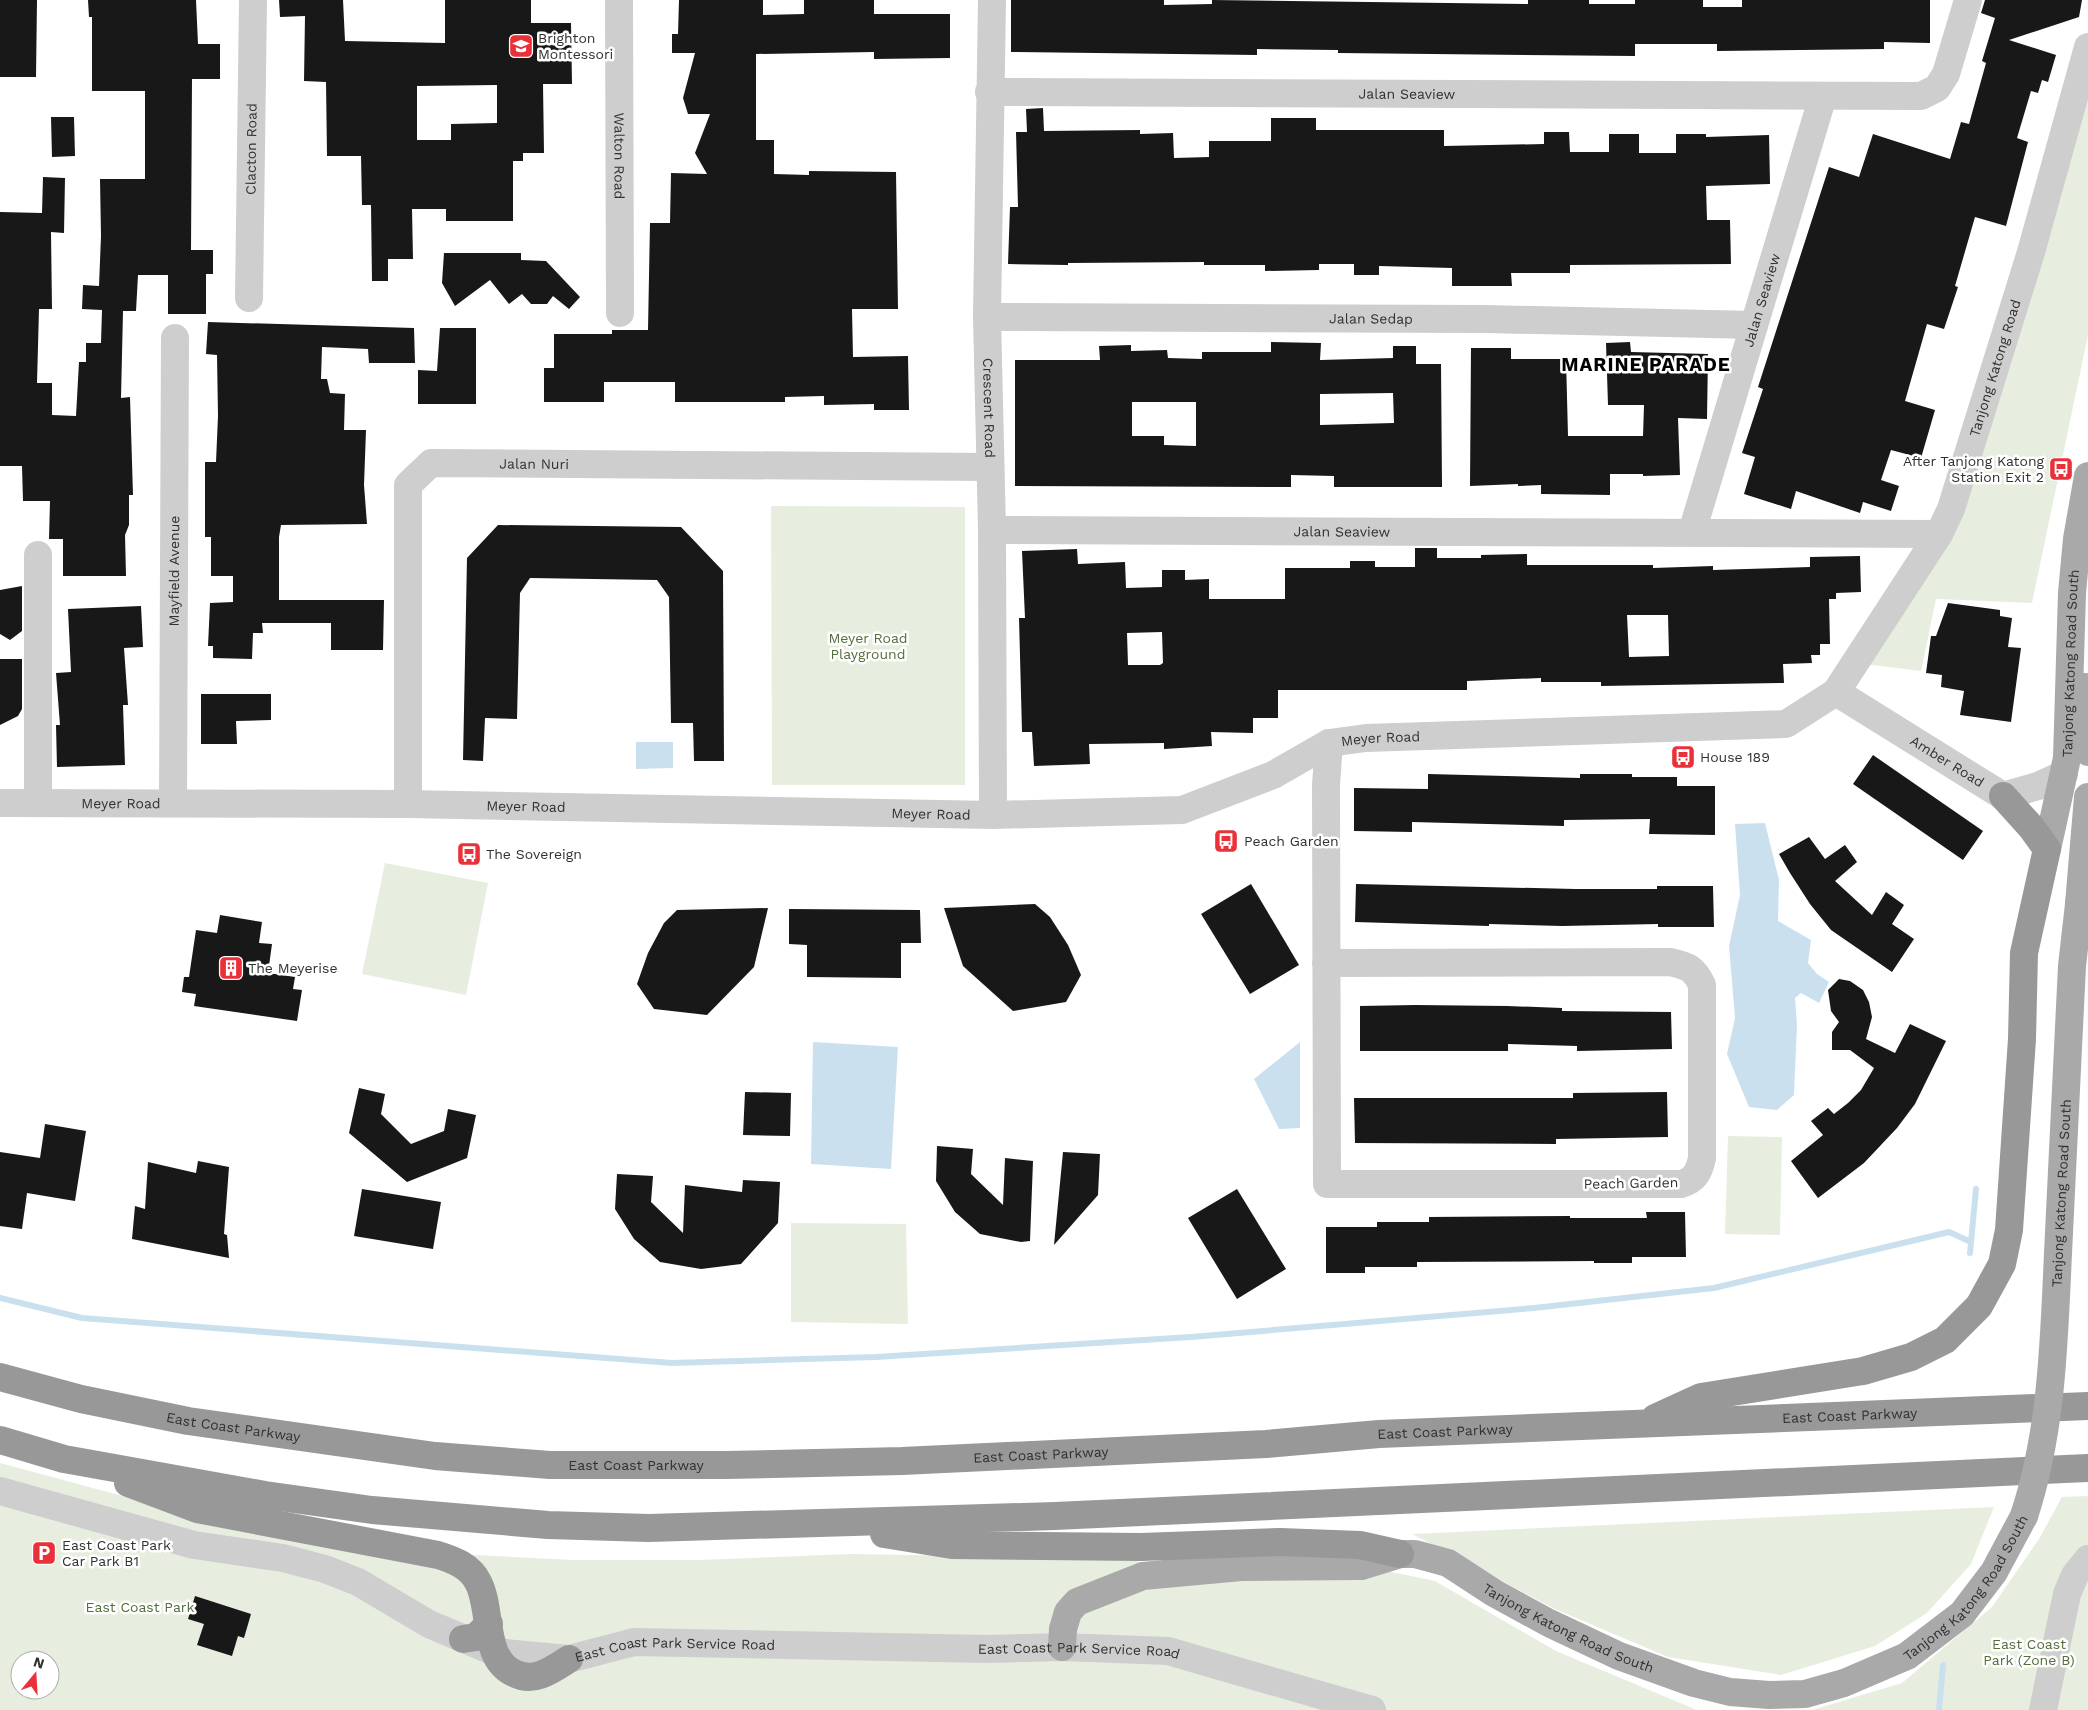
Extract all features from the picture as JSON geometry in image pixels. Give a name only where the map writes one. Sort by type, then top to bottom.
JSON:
[{"type":"highway","points":[[1644,1423],[1682,1404],[1701,1397],[1863,1371],[1911,1358],[1945,1340],[1979,1306],[2002,1264],[2009,1230],[2022,1039],[2024,953],[2047,849],[2031,827],[2003,796]]},
{"type":"highway","name":"East Coast Parkway","points":[[0,1377],[80,1399],[188,1421],[435,1456],[550,1465],[726,1466],[902,1461],[1266,1444],[1379,1434],[2088,1406]]},
{"type":"highway","points":[[0,1440],[64,1459],[197,1509],[419,1551],[455,1560],[469,1569],[478,1580],[483,1594],[495,1652],[504,1668],[519,1676],[529,1678],[551,1670],[568,1659]]},
{"type":"highway","points":[[64,1459],[265,1495],[432,1517],[548,1526],[649,1528],[823,1524],[1362,1502],[2088,1468]]},
{"type":"highway","points":[[823,1524],[952,1545],[1141,1548],[1280,1542],[1360,1545],[1400,1554]]},
{"type":"highway","points":[[463,1639],[476,1637],[489,1624]]},
{"type":"main road","name":"Tanjong Katong Road South","points":[[2047,849],[2067,758],[2072,593],[2077,539],[2088,476]]},
{"type":"main road","name":"Tanjong Katong Road South","points":[[2088,639],[2085,662],[2088,752]]},
{"type":"main road","name":"Tanjong Katong Road South","points":[[1400,1554],[1415,1554],[1448,1563],[1494,1593],[1549,1623],[1619,1656],[1694,1683],[1730,1692],[1769,1695],[1805,1694],[1844,1683],[1907,1656],[1962,1614],[1994,1572],[2024,1516],[2036,1482],[2045,1433],[2053,1346],[2072,966],[2088,797]]},
{"type":"main road","points":[[1062,1647],[1063,1629],[1068,1612],[1077,1602],[1143,1576],[1241,1567],[1361,1566],[1400,1554]]},
{"type":"street","name":"Clacton Road","points":[[249,298],[253,0]]},
{"type":"street","name":"Walton Road","points":[[619,0],[620,313]]},
{"type":"street","name":"Crescent Road","points":[[992,0],[987,318],[989,467],[992,530],[993,816]]},
{"type":"street","name":"Jalan Seaview","points":[[990,92],[1921,96],[1937,88],[1946,74],[1968,0]]},
{"type":"street","name":"Tanjong Katong Road","points":[[1836,692],[1939,534],[1959,487],[2026,270],[2088,47]]},
{"type":"street","name":"Jalan Seaview","points":[[1692,532],[1823,96]]},
{"type":"street","name":"Jalan Sedap","points":[[987,318],[1475,319],[1754,325]]},
{"type":"street","name":"Mayfield Avenue","points":[[172,802],[175,338]]},
{"type":"street","name":"Jalan Nuri","points":[[408,804],[408,485],[431,463],[804,468],[989,467]]},
{"type":"street","name":"Jalan Seaview","points":[[992,530],[1939,534]]},
{"type":"street","points":[[38,555],[38,803]]},
{"type":"street","name":"Meyer Road","points":[[0,803],[408,804],[993,816],[1182,810],[1273,775],[1329,743],[1366,738],[1786,724],[1836,692]]},
{"type":"street","name":"Amber Road","points":[[1836,692],[2003,796]]},
{"type":"street","name":"Peach Garden","points":[[1326,963],[1670,962],[1685,965],[1696,973],[1702,985],[1702,1158],[1699,1171],[1690,1182],[1681,1184],[1327,1184],[1326,963],[1326,785],[1329,743]]},
{"type":"street","points":[[2003,796],[2038,786],[2064,774]]},
{"type":"street","points":[[0,1491],[194,1545],[283,1558],[325,1569],[358,1582],[428,1624],[495,1652]]},
{"type":"street","points":[[2043,1710],[2067,1594],[2075,1576],[2088,1559]]},
{"type":"street","name":"East Coast Park Service Road","points":[[568,1659],[634,1642],[986,1649],[1062,1647],[1168,1650],[1372,1710]]},
{"type":"green space","points":[[2088,96],[2088,335],[2032,603],[1936,599],[1921,671],[1864,664],[1944,539]]},
{"type":"green space","name":"Meyer Road Playground","points":[[771,506],[965,507],[965,785],[772,785]]},
{"type":"green space","points":[[385,863],[488,883],[466,995],[362,974]]},
{"type":"green space","points":[[1728,1136],[1782,1137],[1780,1235],[1725,1234]]},
{"type":"green space","points":[[791,1223],[906,1224],[908,1324],[791,1322]]},
{"type":"green space","name":"East Coast Park","points":[[0,1463],[182,1512],[454,1554],[573,1560],[698,1560],[851,1554],[1144,1559],[1137,1562],[1348,1563],[1435,1581],[1556,1651],[1697,1710],[0,1710]]},
{"type":"green space","name":"East Coast Park (Zone B)","points":[[2088,1496],[2088,1710],[1812,1710],[1902,1683],[1992,1607],[2039,1539],[2062,1497]]},
{"type":"green space","points":[[1994,1507],[1971,1564],[1927,1613],[1875,1646],[1781,1675],[1668,1657],[1555,1609],[1412,1534]]},
{"type":"water","points":[[636,742],[673,742],[673,768],[636,769]]},
{"type":"water","points":[[1765,823],[1779,880],[1778,921],[1811,940],[1808,963],[1817,974],[1829,982],[1819,1003],[1801,993],[1795,998],[1797,1025],[1794,1095],[1777,1110],[1749,1107],[1727,1054],[1735,1018],[1729,946],[1740,895],[1735,824]]},
{"type":"water","points":[[813,1042],[898,1047],[891,1169],[811,1164]]},
{"type":"water","points":[[1300,1042],[1300,1128],[1279,1129],[1254,1079]]},
{"type":"building","points":[[0,0],[37,0],[36,77],[0,77]]},
{"type":"building","points":[[88,0],[196,0],[198,44],[220,44],[220,79],[192,79],[191,250],[213,250],[213,274],[206,274],[206,314],[168,314],[168,275],[138,275],[136,311],[123,311],[121,398],[130,397],[133,495],[129,495],[129,525],[125,535],[126,576],[63,576],[63,539],[49,539],[50,501],[23,501],[22,466],[0,466],[0,212],[42,213],[43,177],[65,178],[64,233],[51,232],[52,309],[39,309],[37,383],[52,383],[52,415],[76,416],[79,362],[86,362],[86,343],[101,343],[102,310],[82,309],[83,285],[99,286],[101,236],[100,179],[145,179],[145,91],[92,91],[92,17],[89,17]]},
{"type":"building","points":[[279,0],[343,0],[345,41],[445,43],[445,0],[531,0],[531,23],[571,23],[572,84],[543,84],[544,153],[523,153],[523,161],[513,161],[513,221],[446,221],[446,209],[412,209],[413,259],[388,259],[388,281],[372,281],[371,205],[362,205],[361,156],[327,156],[326,82],[304,81],[305,16],[280,17]],"holes":[[[497,85],[497,123],[451,124],[451,140],[417,140],[417,86]]]},
{"type":"building","points":[[679,0],[763,0],[763,15],[804,14],[804,0],[874,0],[874,14],[950,14],[950,58],[874,59],[874,52],[756,54],[756,140],[774,140],[774,174],[809,175],[809,171],[896,172],[898,309],[852,309],[853,357],[908,356],[909,410],[874,410],[874,404],[824,405],[824,396],[785,397],[785,402],[675,402],[675,382],[604,382],[604,402],[544,402],[544,368],[554,368],[554,334],[612,334],[612,330],[648,330],[650,223],[670,223],[671,173],[707,174],[695,153],[710,114],[688,114],[683,98],[695,53],[672,53],[672,34],[678,34]]},
{"type":"building","points":[[1011,0],[1164,0],[1164,5],[1212,4],[1212,0],[1528,4],[1528,0],[1589,0],[1589,4],[1635,4],[1635,0],[1703,0],[1703,7],[1742,7],[1742,0],[1930,0],[1930,43],[1884,42],[1884,49],[1717,51],[1717,44],[1635,44],[1635,56],[1338,53],[1338,50],[1257,49],[1257,55],[1011,52]]},
{"type":"building","points":[[1985,0],[2082,0],[2079,17],[2009,40],[2056,55],[2048,82],[2042,80],[2038,93],[2031,91],[2017,138],[2028,142],[2006,226],[1975,217],[1955,286],[1958,287],[1944,329],[1927,324],[1905,401],[1935,410],[1921,458],[1891,450],[1881,480],[1899,486],[1891,511],[1863,502],[1860,513],[1796,491],[1791,509],[1744,494],[1755,457],[1742,453],[1763,389],[1758,387],[1829,167],[1859,177],[1873,134],[1950,159],[1961,122],[1969,124],[1986,63],[1982,61],[1995,18],[1981,13]]},
{"type":"building","points":[[1043,108],[1044,131],[1140,130],[1140,134],[1173,133],[1174,158],[1209,157],[1209,141],[1271,141],[1271,118],[1316,118],[1316,130],[1444,130],[1444,146],[1544,144],[1544,132],[1569,132],[1570,152],[1609,152],[1609,134],[1639,134],[1639,153],[1676,153],[1676,134],[1706,134],[1706,137],[1769,135],[1770,184],[1706,186],[1707,220],[1730,220],[1731,264],[1570,265],[1570,273],[1511,273],[1512,286],[1452,286],[1452,268],[1379,266],[1379,275],[1354,275],[1354,264],[1319,264],[1319,270],[1265,271],[1265,265],[1204,265],[1204,262],[1068,263],[1068,265],[1008,264],[1010,207],[1018,207],[1016,132],[1027,132],[1026,109]]},
{"type":"building","points":[[51,117],[74,117],[75,156],[52,157]]},
{"type":"building","points":[[444,253],[521,253],[521,260],[546,261],[580,297],[569,309],[553,296],[547,304],[531,304],[522,294],[509,304],[490,280],[455,306],[442,283]]},
{"type":"building","points":[[208,322],[414,328],[415,363],[369,363],[368,349],[322,347],[321,379],[327,379],[330,393],[345,394],[344,430],[366,430],[364,485],[367,524],[281,525],[279,537],[279,600],[384,600],[383,650],[331,650],[331,623],[262,623],[263,633],[253,633],[252,659],[213,658],[213,646],[208,646],[210,603],[233,602],[233,576],[211,576],[211,537],[205,537],[205,462],[216,462],[218,416],[217,355],[206,354]]},
{"type":"building","points":[[440,328],[476,328],[476,404],[418,404],[418,370],[437,371]]},
{"type":"building","points":[[1271,342],[1321,343],[1320,360],[1393,358],[1393,346],[1416,346],[1416,364],[1441,364],[1442,487],[1334,487],[1334,476],[1291,475],[1291,487],[1015,486],[1015,360],[1100,360],[1099,346],[1131,345],[1131,351],[1167,350],[1168,358],[1202,359],[1202,352],[1271,352]],"holes":[[[1393,393],[1394,423],[1320,425],[1320,394]],[[1132,402],[1196,402],[1196,446],[1164,445],[1164,436],[1132,436]]]},
{"type":"building","points":[[1630,342],[1631,352],[1708,354],[1707,419],[1678,418],[1680,475],[1643,476],[1643,474],[1610,474],[1610,495],[1541,494],[1541,485],[1470,486],[1471,348],[1511,348],[1511,359],[1566,359],[1568,436],[1643,436],[1644,405],[1608,405],[1606,343]]},
{"type":"building","points":[[498,525],[681,527],[723,571],[724,761],[694,761],[693,723],[671,723],[669,597],[657,580],[530,578],[520,593],[517,719],[485,718],[483,761],[463,760],[467,558]]},
{"type":"building","points":[[1415,548],[1437,548],[1437,558],[1481,558],[1481,555],[1527,554],[1527,565],[1653,565],[1653,568],[1713,566],[1713,570],[1810,567],[1810,557],[1860,556],[1861,592],[1836,593],[1836,599],[1829,599],[1830,644],[1820,644],[1820,655],[1811,655],[1812,663],[1783,664],[1784,683],[1601,686],[1601,682],[1541,682],[1541,678],[1467,681],[1467,690],[1278,690],[1278,718],[1253,718],[1253,733],[1211,732],[1212,746],[1164,749],[1164,743],[1089,744],[1090,764],[1034,766],[1032,732],[1022,732],[1019,618],[1025,618],[1022,551],[1077,549],[1078,564],[1125,562],[1126,588],[1162,587],[1162,570],[1185,570],[1185,580],[1209,579],[1209,599],[1285,599],[1285,568],[1350,568],[1350,561],[1375,561],[1375,567],[1415,567]],"holes":[[[1627,615],[1668,615],[1669,656],[1629,657]],[[1162,632],[1163,663],[1160,665],[1128,665],[1127,633]]]},
{"type":"building","points":[[22,586],[22,631],[10,640],[0,634],[0,590]]},
{"type":"building","points":[[1948,603],[2000,610],[2000,616],[2012,618],[2008,647],[2021,648],[2011,722],[1960,715],[1964,691],[1941,687],[1942,675],[1926,673],[1931,636],[1936,636]]},
{"type":"building","points":[[141,606],[143,647],[124,648],[128,705],[123,705],[125,765],[57,767],[56,725],[60,725],[56,673],[71,672],[68,609]]},
{"type":"building","points":[[0,659],[22,659],[22,709],[18,716],[0,725]]},
{"type":"building","points":[[201,694],[271,694],[271,720],[236,721],[237,744],[201,744]]},
{"type":"building","points":[[1873,755],[1983,831],[1963,860],[1853,784]]},
{"type":"building","points":[[1428,774],[1580,778],[1580,774],[1632,774],[1632,777],[1677,777],[1677,786],[1715,786],[1715,835],[1649,834],[1650,819],[1564,820],[1564,826],[1412,822],[1412,832],[1354,831],[1354,788],[1428,789]]},
{"type":"building","points":[[1809,837],[1825,859],[1845,845],[1857,862],[1835,881],[1872,915],[1886,892],[1904,905],[1892,924],[1914,939],[1892,972],[1831,930],[1810,904],[1790,873],[1779,854]]},
{"type":"building","points":[[1251,884],[1299,965],[1250,994],[1201,914]]},
{"type":"building","points":[[1356,884],[1575,889],[1657,889],[1657,886],[1713,886],[1714,927],[1658,927],[1658,924],[1562,926],[1489,924],[1489,926],[1355,922]]},
{"type":"building","points":[[1035,904],[1050,917],[1068,945],[1081,975],[1066,1002],[1013,1011],[963,966],[944,908]]},
{"type":"building","points":[[768,908],[754,967],[707,1015],[654,1009],[637,984],[648,953],[664,923],[677,910]]},
{"type":"building","points":[[789,909],[920,910],[921,943],[901,943],[901,978],[807,977],[807,945],[789,944]]},
{"type":"building","name":"The Meyerise","points":[[220,915],[262,922],[259,943],[272,944],[268,973],[295,977],[293,989],[302,990],[297,1021],[194,1006],[196,994],[182,992],[184,977],[189,977],[196,930],[217,933]]},
{"type":"building","points":[[1839,979],[1850,981],[1863,990],[1869,1002],[1872,1017],[1866,1039],[1895,1053],[1910,1024],[1946,1041],[1915,1104],[1897,1128],[1864,1163],[1818,1198],[1791,1161],[1823,1135],[1811,1121],[1828,1108],[1834,1114],[1848,1103],[1861,1090],[1874,1068],[1850,1050],[1832,1050],[1832,1032],[1839,1022],[1831,1011],[1828,990]]},
{"type":"building","points":[[1415,1005],[1562,1008],[1562,1011],[1671,1012],[1672,1049],[1577,1051],[1577,1046],[1508,1044],[1508,1051],[1360,1051],[1360,1006]]},
{"type":"building","points":[[359,1088],[385,1094],[381,1114],[411,1144],[444,1131],[448,1109],[476,1115],[467,1158],[407,1182],[349,1133]]},
{"type":"building","points":[[745,1092],[791,1093],[790,1136],[743,1135]]},
{"type":"building","points":[[1667,1092],[1668,1137],[1556,1139],[1556,1144],[1355,1143],[1354,1098],[1573,1098],[1573,1093]]},
{"type":"building","points":[[45,1124],[86,1131],[75,1201],[27,1193],[22,1229],[0,1226],[0,1152],[40,1158]]},
{"type":"building","points":[[937,1146],[973,1149],[971,1174],[1003,1205],[1005,1158],[1033,1161],[1030,1241],[1021,1242],[980,1234],[955,1212],[936,1181]]},
{"type":"building","points":[[1063,1152],[1100,1154],[1098,1195],[1054,1245]]},
{"type":"building","points":[[198,1161],[229,1167],[224,1234],[227,1235],[229,1258],[132,1239],[135,1206],[145,1209],[148,1162],[196,1173]]},
{"type":"building","points":[[617,1174],[653,1176],[651,1202],[683,1233],[685,1185],[742,1192],[743,1180],[780,1182],[778,1223],[741,1264],[701,1269],[660,1262],[634,1239],[615,1209]]},
{"type":"building","points":[[362,1189],[441,1202],[433,1249],[354,1236]]},
{"type":"building","points":[[1237,1189],[1286,1269],[1237,1299],[1188,1218]]},
{"type":"building","points":[[1646,1212],[1685,1212],[1686,1257],[1632,1257],[1632,1263],[1594,1263],[1594,1261],[1417,1262],[1417,1267],[1365,1267],[1365,1273],[1326,1273],[1326,1227],[1377,1227],[1377,1222],[1429,1222],[1429,1217],[1570,1216],[1570,1218],[1647,1218]]},
{"type":"building","points":[[195,1596],[251,1614],[244,1638],[238,1636],[232,1656],[197,1645],[204,1624],[188,1619]]},
{"type":"waterway","points":[[1970,1253],[1976,1189]]},
{"type":"waterway","points":[[0,1298],[82,1318],[672,1363],[876,1357],[1191,1337],[1534,1308],[1714,1288],[1949,1232],[1971,1242]]},
{"type":"waterway","points":[[1939,1710],[1943,1665]]},
{"type":"place","name":"Brighton Montessori","points":[[521,46]]},
{"type":"place","name":"After Tanjong Katong Station Exit 2","points":[[2061,469]]},
{"type":"place","name":"House 189","points":[[1683,757]]},
{"type":"place","name":"Peach Garden","points":[[1226,841]]},
{"type":"place","name":"The Sovereign","points":[[469,854]]},
{"type":"place","name":"The Meyerise","points":[[231,968]]},
{"type":"place","name":"East Coast Park Car Park B1","points":[[44,1553]]},
{"type":"district","name":"MARINE PARADE","points":[[1646,364]]}]
